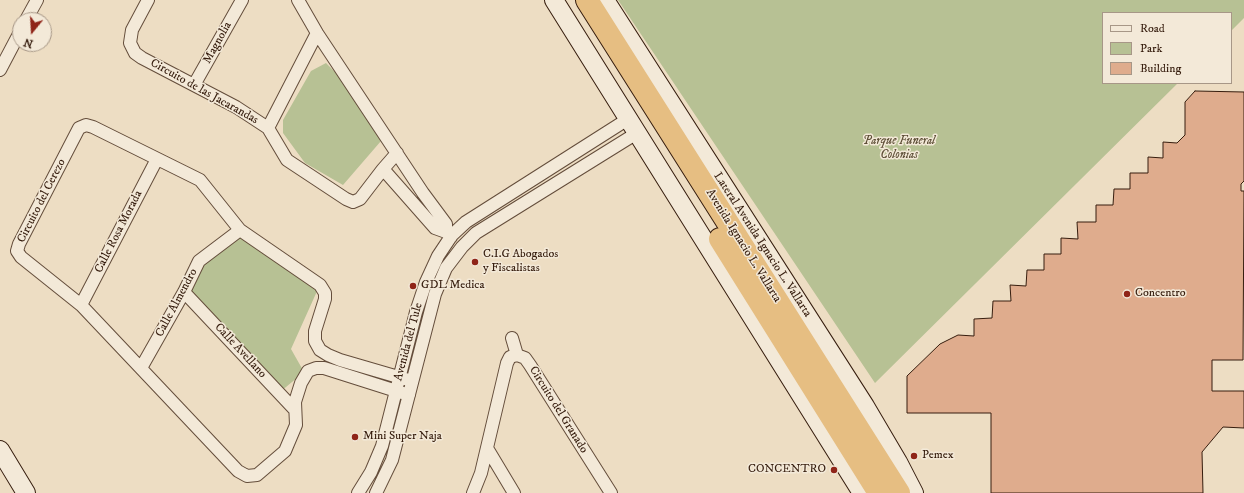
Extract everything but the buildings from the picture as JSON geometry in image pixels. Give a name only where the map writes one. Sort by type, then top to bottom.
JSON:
[{"type":"highway","name":"Avenida Ignacio L. Vallarta","points":[[572,0],[879,493]]},
{"type":"highway","name":"Avenida Ignacio L. Vallarta","points":[[587,0],[900,493]]},
{"type":"highway","points":[[836,424],[863,493]]},
{"type":"street","points":[[30,12],[37,0]]},
{"type":"street","name":"Circuito de las Jacarandas","points":[[148,0],[132,30],[130,43],[135,53],[236,107],[268,128],[288,160],[346,200],[353,202],[360,199],[397,153]]},
{"type":"street","name":"Magnolia","points":[[194,85],[242,0]]},
{"type":"street","points":[[298,0],[317,33],[428,200],[446,224],[448,235]]},
{"type":"street","points":[[554,0],[863,493]]},
{"type":"street","name":"Lateral Avenida Ignacio L. Vallarta","points":[[605,0],[865,406],[898,462],[914,493]]},
{"type":"street","points":[[268,128],[317,33]]},
{"type":"street","points":[[0,70],[12,47]]},
{"type":"street","name":"Circuito del Cerezo","points":[[324,368],[316,368],[308,371],[301,383],[295,402],[296,425],[284,452],[257,476],[247,476],[238,471],[81,305],[21,257],[17,251],[19,244],[79,128],[86,125],[93,127],[200,180],[240,230],[320,285],[325,293],[325,299],[315,331],[315,341],[320,350],[328,355],[347,362],[412,381]]},
{"type":"street","name":"Avenida del Tule","points":[[358,493],[371,472],[382,446],[416,312],[426,282],[448,235],[466,222],[633,126]]},
{"type":"street","name":"Avenida del Tule","points":[[376,493],[392,460],[435,294],[446,268],[462,247],[476,233],[633,126]]},
{"type":"street","name":"Calle Rosa Morada","points":[[81,305],[158,159]]},
{"type":"street","points":[[383,169],[435,228],[448,235],[462,247]]},
{"type":"street","points":[[397,185],[410,173]]},
{"type":"street","points":[[418,209],[428,200]]},
{"type":"street","name":"Calle Almendro","points":[[141,368],[184,292],[199,261],[240,230]]},
{"type":"street","name":"Calle Avellano","points":[[184,292],[295,410]]},
{"type":"street","points":[[473,493],[481,473],[507,363],[510,357],[517,355],[512,338]]},
{"type":"street","points":[[328,355],[324,368],[409,394]]},
{"type":"street","name":"Circuito del Granado","points":[[517,355],[525,358],[530,364],[611,493]]},
{"type":"street","points":[[487,448],[514,493]]},
{"type":"street","points":[[0,450],[26,493]]},
{"type":"green space","name":"Parque Funeral Colonias","points":[[618,0],[1244,0],[1244,18],[1232,30],[1232,12],[1102,12],[1102,84],[1177,84],[875,383]]},
{"type":"green space","points":[[326,63],[337,74],[381,141],[343,185],[305,163],[283,133],[283,120],[311,71]]},
{"type":"green space","points":[[240,233],[318,289],[291,349],[304,372],[280,392],[188,293],[201,266]]},
{"type":"place","name":"C.I.G Abogados y Fiscalistas","points":[[475,262]]},
{"type":"place","name":"GDL Medica","points":[[413,286]]},
{"type":"place","name":"Concentro","points":[[1127,294]]},
{"type":"place","name":"Mini Super Naja","points":[[355,437]]},
{"type":"place","name":"Pemex","points":[[914,456]]},
{"type":"place","name":"CONCENTRO","points":[[834,470]]}]
